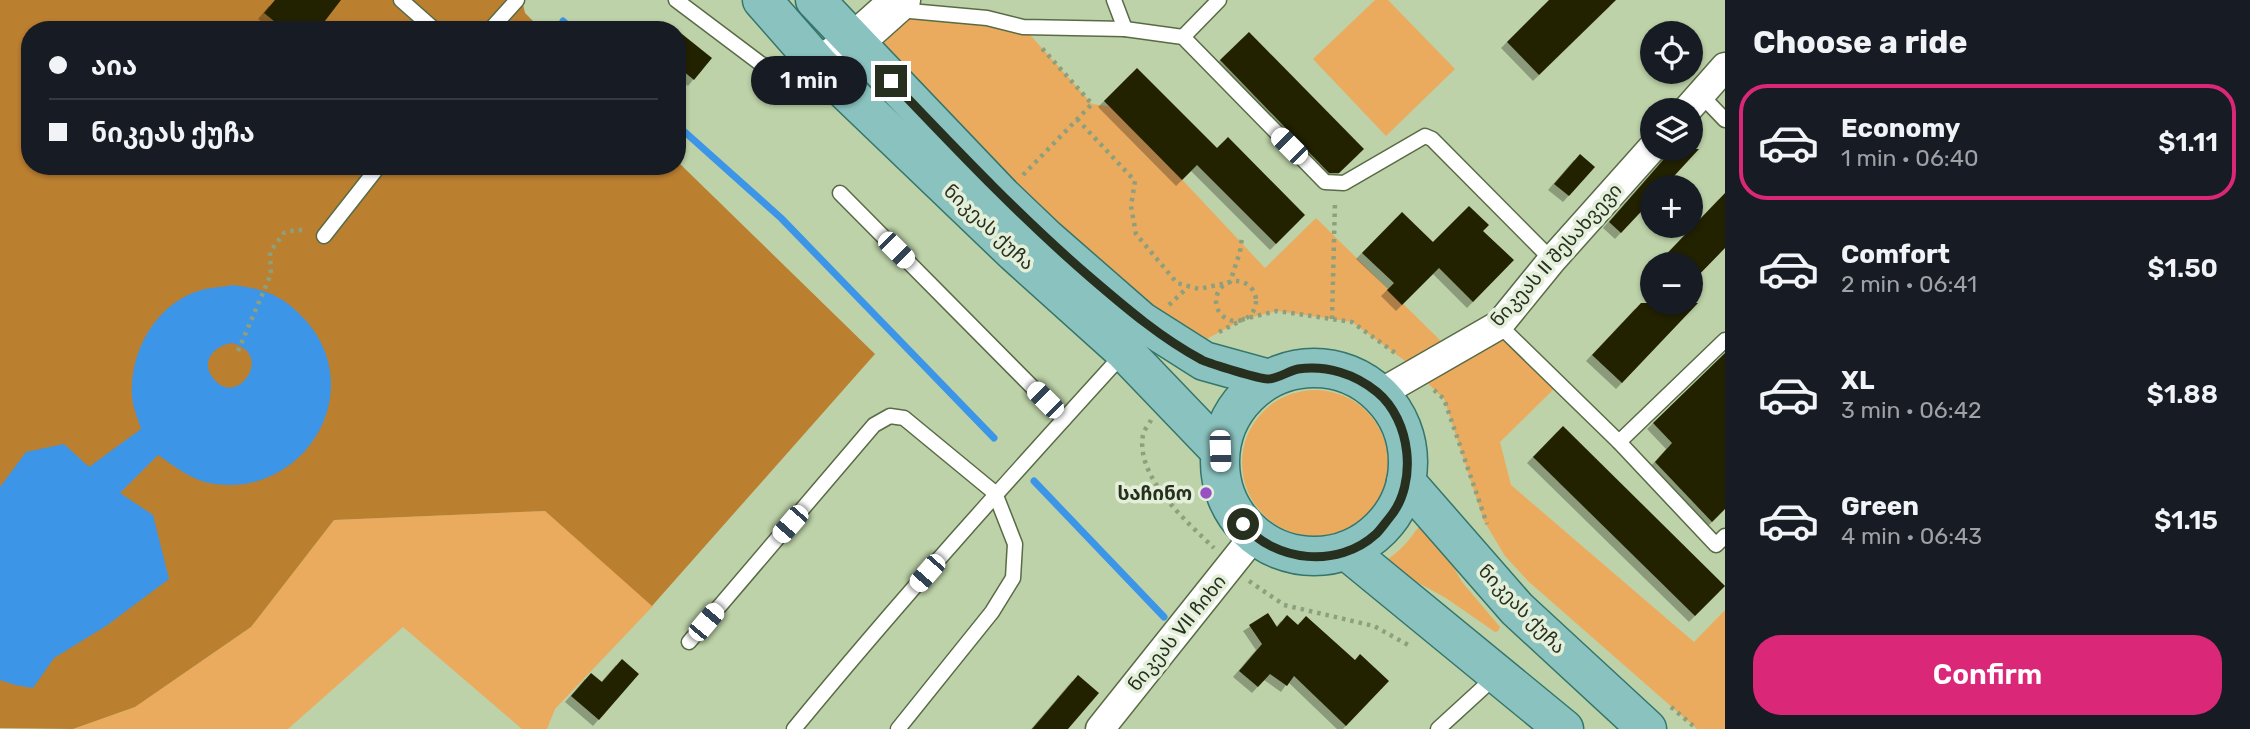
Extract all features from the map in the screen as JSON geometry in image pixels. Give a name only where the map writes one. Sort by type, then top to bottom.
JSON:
[{"type":"main road","name":"ნიკეას ქუჩა","points":[[762,0],[820,66],[1014,253],[1125,352],[1220,451]]},
{"type":"main road","name":"ნიკეას ქუჩა","points":[[815,0],[1002,197],[1141,321],[1204,361],[1269,379]]},
{"type":"main road","points":[[820,66],[854,43],[897,5]]},
{"type":"main road","points":[[1326,368],[1355,377],[1379,394],[1398,417],[1407,446],[1405,482],[1396,509],[1375,535],[1347,551],[1315,558],[1283,552],[1242,550],[1233,511],[1221,481],[1220,451],[1228,422],[1245,398],[1269,379],[1297,369],[1326,368]]},
{"type":"main road","name":"ნიკეას ქუჩა","points":[[1405,482],[1517,609],[1647,729]]},
{"type":"main road","points":[[1347,551],[1564,729]]},
{"type":"street","points":[[1698,98],[1725,67]]},
{"type":"street","name":"ნიკეას II შესახვევი","points":[[1379,394],[1499,325],[1552,260],[1640,161]]},
{"type":"street","name":"ნიკეას VII ჩიხი","points":[[1100,729],[1242,550]]},
{"type":"lane","points":[[401,0],[425,21]]},
{"type":"lane","points":[[498,21],[516,0]]},
{"type":"lane","points":[[676,0],[761,64],[796,72],[820,66]]},
{"type":"lane","points":[[1114,0],[1125,29]]},
{"type":"lane","points":[[1183,37],[1219,0]]},
{"type":"lane","points":[[897,5],[986,18],[1023,27],[1125,29],[1183,37],[1325,182],[1344,183],[1426,136],[1552,260]]},
{"type":"lane","points":[[1703,108],[1725,120]]},
{"type":"lane","points":[[324,236],[373,175]]},
{"type":"lane","points":[[840,193],[1064,419]]},
{"type":"lane","points":[[1499,325],[1619,442],[1716,545],[1725,536]]},
{"type":"lane","points":[[1619,442],[1725,340]]},
{"type":"lane","points":[[794,729],[861,647],[995,493],[1125,352]]},
{"type":"lane","points":[[689,642],[874,425],[890,416],[904,418],[995,493],[1015,544],[1013,578],[992,612],[898,729]]},
{"type":"lane","points":[[1438,729],[1498,674]]},
{"type":"path","points":[[1002,197],[1092,104],[1023,27]]},
{"type":"path","points":[[1077,119],[1135,181],[1130,206],[1136,234],[1177,284],[1199,289],[1242,282],[1253,290],[1254,310],[1244,319],[1199,343],[1193,354]]},
{"type":"path","points":[[1332,319],[1335,184]]},
{"type":"path","points":[[238,351],[271,274],[270,252],[284,233],[314,230],[324,236]]},
{"type":"path","points":[[1242,237],[1230,282],[1219,290],[1217,308],[1226,318],[1238,320],[1277,311],[1352,322],[1404,360],[1444,399],[1491,533]]},
{"type":"path","points":[[1167,395],[1143,433],[1145,459],[1154,484],[1199,534],[1242,550],[1244,577],[1284,606],[1374,626],[1416,649]]},
{"type":"shaded area","points":[[0,0],[522,0],[525,13],[533,21],[21,21],[21,175],[686,175],[686,170],[875,354],[652,606],[545,511],[334,520],[251,627],[135,707],[73,729],[0,728]]},
{"type":"shaded area","points":[[1375,0],[1388,0],[1455,69],[1386,136],[1313,59]]},
{"type":"shaded area","points":[[892,9],[1023,27],[1092,104],[1114,107],[1265,268],[1316,218],[1452,352],[1499,325],[1559,384],[1500,442],[1511,485],[1694,642],[1725,610],[1725,729],[1697,729],[1528,581],[1505,556],[1484,521],[1444,399],[1404,360],[1352,322],[1277,311],[1244,319],[1199,343],[1193,354],[854,42]]},
{"type":"shaded area","points":[[1315,390],[1343,396],[1366,412],[1382,435],[1388,463],[1382,491],[1366,514],[1343,530],[1315,536],[1287,530],[1264,514],[1248,491],[1242,463],[1248,435],[1264,412],[1287,396]]},
{"type":"shaded area","points":[[545,511],[653,606],[555,709],[547,729],[522,729],[403,627],[288,729],[73,729],[135,707],[251,627],[334,520]]},
{"type":"shaded area","points":[[1425,517],[1462,582],[1500,627],[1498,631],[1495,632],[1446,598],[1382,563],[1406,543]]},
{"type":"water","points":[[234,285],[272,294],[283,301],[308,323],[325,351],[331,380],[328,408],[317,435],[299,457],[275,474],[247,483],[215,484],[199,480],[158,455],[120,493],[153,515],[169,579],[106,626],[54,658],[33,688],[0,680],[0,487],[26,452],[64,444],[89,467],[141,429],[133,401],[132,380],[135,363],[148,332],[171,306],[185,296],[201,290]],"holes":[[[231,343],[244,348],[251,357],[248,376],[232,387],[223,386],[209,372],[211,356],[219,347]]]},
{"type":"building","points":[[275,0],[341,0],[325,21],[274,21],[264,13]]},
{"type":"building","points":[[1549,0],[1616,0],[1539,75],[1507,42]]},
{"type":"building","points":[[1249,32],[1364,149],[1339,173],[1329,173],[1220,60]]},
{"type":"building","points":[[686,37],[712,58],[694,80],[686,73]]},
{"type":"building","points":[[1137,68],[1217,148],[1228,137],[1305,215],[1276,244],[1197,165],[1182,180],[1104,101]]},
{"type":"building","points":[[1580,154],[1595,167],[1569,196],[1554,184]]},
{"type":"building","points":[[1662,161],[1688,161],[1675,175],[1650,175]]},
{"type":"building","points":[[1640,186],[1640,213],[1621,233],[1609,222]]},
{"type":"building","points":[[1725,193],[1725,248],[1703,271],[1703,252],[1668,252],[1682,238],[1703,238],[1703,216]]},
{"type":"building","points":[[1469,206],[1489,225],[1483,231],[1514,260],[1473,302],[1439,268],[1402,305],[1387,290],[1394,283],[1362,253],[1402,212],[1433,242]]},
{"type":"building","points":[[1640,304],[1640,315],[1687,315],[1622,383],[1592,355]]},
{"type":"building","points":[[1725,353],[1725,509],[1712,522],[1655,462],[1672,443],[1653,423]]},
{"type":"building","points":[[1563,426],[1725,586],[1695,616],[1533,457]]},
{"type":"building","points":[[1268,613],[1277,627],[1287,615],[1298,625],[1306,616],[1355,660],[1360,654],[1389,681],[1346,726],[1294,676],[1287,686],[1270,674],[1258,687],[1239,671],[1262,644],[1249,625]]},
{"type":"building","points":[[622,659],[639,674],[599,720],[571,696],[591,673],[602,682]]},
{"type":"building","points":[[1078,675],[1099,693],[1068,729],[1032,729]]},
{"type":"waterway","points":[[686,133],[781,218],[994,438]]},
{"type":"waterway","points":[[1034,481],[1164,617]]},
{"type":"place","name":"საჩინო","points":[[1206,493]]},
{"type":"route","points":[[891,81],[1002,197],[1141,321],[1204,361],[1269,379],[1297,369],[1326,368],[1355,377],[1379,394],[1398,417],[1407,446],[1405,482],[1396,509],[1375,535],[1347,551],[1315,558],[1283,552],[1254,536],[1243,524]]}]
